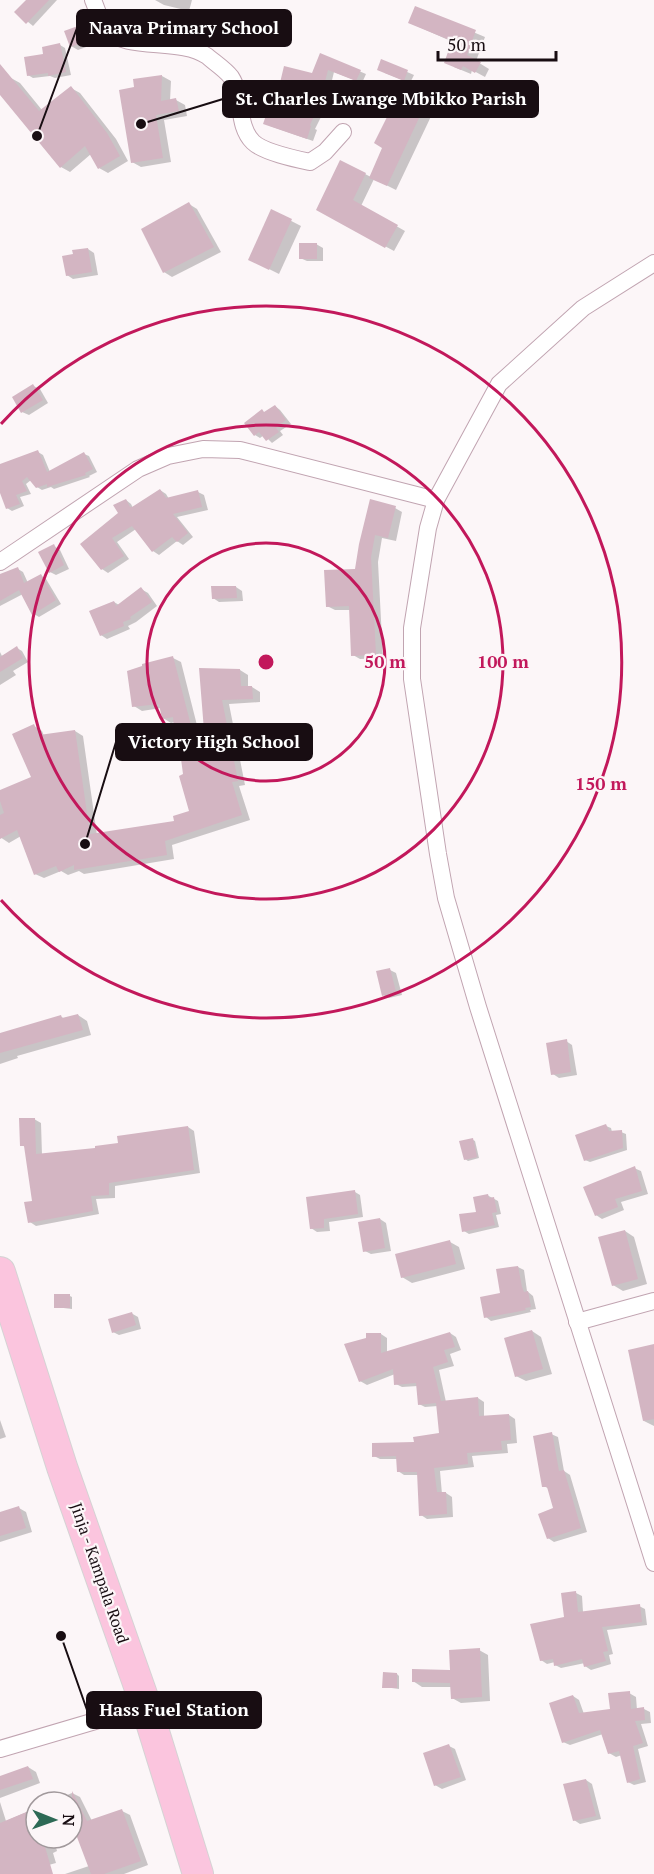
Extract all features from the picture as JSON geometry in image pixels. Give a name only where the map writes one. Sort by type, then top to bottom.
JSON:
[{"type":"highway","name":"Jinja - Kampala Road","points":[[0,1272],[62,1467],[146,1706],[198,1874]]},
{"type":"street","points":[[93,0],[105,29],[120,40],[177,46],[204,54],[231,77],[240,102],[244,126],[254,143],[283,156],[309,162],[325,152],[343,132]]},
{"type":"street","points":[[654,263],[583,308],[499,384],[436,500],[428,528],[412,628],[412,679],[446,898],[654,1563]]},
{"type":"street","points":[[0,562],[138,470],[168,456],[203,449],[240,450],[436,500]]},
{"type":"street","points":[[577,1322],[654,1302]]},
{"type":"street","points":[[0,1749],[146,1706]]},
{"type":"building","points":[[26,0],[49,0],[26,24],[14,12]]},
{"type":"building","points":[[415,6],[476,30],[467,55],[481,62],[475,73],[463,66],[461,70],[444,63],[452,41],[408,23]]},
{"type":"building","points":[[89,22],[95,39],[70,47],[64,31]]},
{"type":"building","points":[[60,43],[66,72],[48,76],[48,73],[27,76],[24,57],[43,54],[42,47]]},
{"type":"building","points":[[320,53],[361,70],[356,81],[328,70],[307,139],[263,124],[276,86],[279,87],[284,66],[312,73]]},
{"type":"building","points":[[381,59],[408,70],[404,81],[377,70]]},
{"type":"building","points":[[0,64],[39,111],[71,86],[107,133],[120,156],[98,169],[85,146],[60,168],[0,95]]},
{"type":"building","points":[[162,75],[161,101],[176,98],[179,111],[156,115],[163,158],[131,163],[119,90],[134,87],[133,79]]},
{"type":"building","points":[[401,89],[427,101],[387,186],[369,178],[382,148],[374,143]]},
{"type":"building","points":[[340,160],[366,173],[353,200],[398,225],[385,248],[316,210]]},
{"type":"building","points":[[189,202],[214,247],[163,273],[141,229]]},
{"type":"building","points":[[271,209],[292,219],[269,270],[248,260]]},
{"type":"building","points":[[299,243],[317,243],[317,259],[299,259]]},
{"type":"building","points":[[88,248],[92,272],[66,276],[62,256],[73,254],[72,250]]},
{"type":"building","points":[[33,384],[43,400],[21,413],[12,397]]},
{"type":"building","points":[[275,405],[286,420],[276,428],[279,432],[266,441],[259,432],[254,436],[244,423],[262,409],[264,412]]},
{"type":"building","points":[[38,450],[47,472],[84,452],[93,469],[85,473],[86,475],[47,487],[47,484],[36,488],[27,477],[22,481],[27,491],[16,495],[20,504],[6,509],[0,493],[0,464]]},
{"type":"building","points":[[160,489],[166,498],[198,490],[202,507],[173,514],[188,533],[177,542],[172,537],[152,552],[132,526],[112,538],[124,556],[101,570],[80,544],[118,513],[113,505],[126,499],[132,507]]},
{"type":"building","points":[[370,499],[396,506],[388,538],[375,535],[371,557],[376,655],[351,656],[349,606],[326,607],[324,570],[355,569]]},
{"type":"building","points":[[54,544],[64,565],[49,573],[38,552]]},
{"type":"building","points":[[18,567],[24,583],[41,574],[56,600],[32,615],[19,590],[0,601],[0,574]]},
{"type":"building","points":[[211,586],[236,586],[237,598],[212,599]]},
{"type":"building","points":[[141,587],[152,602],[130,617],[131,619],[123,622],[124,626],[100,636],[89,611],[114,601],[116,606]]},
{"type":"building","points":[[17,646],[23,658],[0,672],[0,657]]},
{"type":"building","points":[[173,656],[196,745],[205,743],[199,668],[240,669],[241,686],[252,686],[253,699],[222,700],[238,781],[232,782],[242,815],[165,841],[167,855],[74,870],[74,865],[59,872],[56,866],[34,875],[17,830],[0,839],[0,815],[4,813],[0,801],[0,790],[31,777],[12,734],[34,724],[39,735],[75,730],[90,834],[174,821],[173,816],[189,811],[179,776],[183,774],[177,729],[174,729],[173,717],[162,719],[159,704],[132,707],[127,671],[142,666],[142,664]]},
{"type":"building","points":[[390,968],[396,992],[382,996],[376,971]]},
{"type":"building","points":[[78,1014],[83,1030],[0,1053],[0,1033],[61,1015],[62,1018]]},
{"type":"building","points":[[567,1039],[571,1072],[551,1075],[546,1043]]},
{"type":"building","points":[[19,1118],[35,1118],[36,1154],[95,1148],[95,1146],[118,1143],[117,1136],[188,1126],[194,1170],[109,1183],[109,1195],[91,1196],[93,1211],[28,1223],[24,1202],[32,1201],[24,1146],[20,1146]]},
{"type":"building","points":[[606,1124],[609,1131],[622,1130],[623,1148],[584,1161],[575,1135]]},
{"type":"building","points":[[473,1138],[477,1157],[464,1160],[459,1141]]},
{"type":"building","points":[[635,1166],[642,1191],[615,1199],[618,1207],[595,1216],[583,1187]]},
{"type":"building","points":[[355,1190],[358,1214],[324,1219],[324,1228],[310,1229],[306,1197]]},
{"type":"building","points":[[488,1194],[489,1198],[494,1197],[497,1212],[492,1213],[495,1225],[462,1232],[459,1214],[476,1212],[473,1197]]},
{"type":"building","points":[[380,1218],[385,1248],[363,1252],[358,1222]]},
{"type":"building","points":[[625,1230],[638,1279],[612,1286],[598,1237]]},
{"type":"building","points":[[450,1240],[456,1264],[401,1278],[395,1254]]},
{"type":"building","points":[[518,1266],[522,1287],[524,1292],[528,1291],[531,1307],[484,1318],[480,1297],[500,1293],[496,1269]]},
{"type":"building","points":[[54,1294],[70,1294],[70,1308],[54,1308]]},
{"type":"building","points":[[132,1312],[136,1325],[112,1333],[108,1319]]},
{"type":"building","points":[[532,1330],[543,1369],[515,1377],[504,1338]]},
{"type":"building","points":[[450,1332],[455,1347],[444,1350],[448,1362],[433,1367],[441,1401],[478,1397],[479,1416],[509,1414],[511,1440],[501,1441],[502,1450],[467,1453],[468,1464],[434,1468],[437,1492],[446,1492],[447,1514],[419,1516],[417,1472],[397,1472],[396,1456],[372,1457],[372,1443],[414,1442],[413,1437],[439,1433],[436,1403],[418,1405],[416,1383],[394,1385],[393,1369],[359,1382],[344,1344],[366,1338],[366,1333],[381,1333],[381,1353]]},
{"type":"building","points":[[654,1344],[654,1419],[643,1421],[628,1350]]},
{"type":"building","points":[[552,1432],[559,1471],[564,1470],[581,1528],[547,1539],[538,1514],[553,1508],[547,1487],[542,1487],[533,1436]]},
{"type":"building","points":[[19,1506],[26,1528],[0,1536],[0,1512]]},
{"type":"building","points":[[576,1591],[578,1612],[640,1604],[642,1622],[602,1627],[608,1651],[603,1652],[606,1661],[584,1667],[582,1659],[554,1666],[553,1659],[540,1661],[530,1624],[564,1617],[561,1593]]},
{"type":"building","points":[[480,1648],[482,1697],[451,1699],[450,1683],[412,1682],[412,1669],[450,1670],[449,1650]]},
{"type":"building","points":[[383,1672],[397,1673],[397,1688],[382,1688]]},
{"type":"building","points":[[630,1691],[631,1709],[644,1707],[645,1720],[635,1721],[643,1743],[633,1746],[640,1779],[627,1783],[619,1751],[608,1754],[600,1730],[562,1743],[549,1703],[573,1695],[579,1713],[610,1709],[608,1693]]},
{"type":"building","points":[[449,1744],[461,1777],[434,1786],[423,1753]]},
{"type":"building","points":[[28,1766],[33,1779],[0,1790],[0,1776]]},
{"type":"building","points":[[586,1779],[596,1816],[573,1821],[563,1784]]},
{"type":"building","points":[[122,1809],[141,1861],[104,1874],[91,1874],[82,1850],[84,1850],[84,1815],[87,1821]]},
{"type":"building","points":[[24,1813],[24,1850],[46,1850],[53,1874],[0,1874],[0,1823]]},
{"type":"place","name":"St. Charles Lwange Mbikko Parish","points":[[141,124]]},
{"type":"place","name":"Naava Primary School","points":[[37,136]]},
{"type":"place","name":"Victory High School","points":[[85,844]]},
{"type":"place","name":"Hass Fuel Station","points":[[61,1636]]}]
